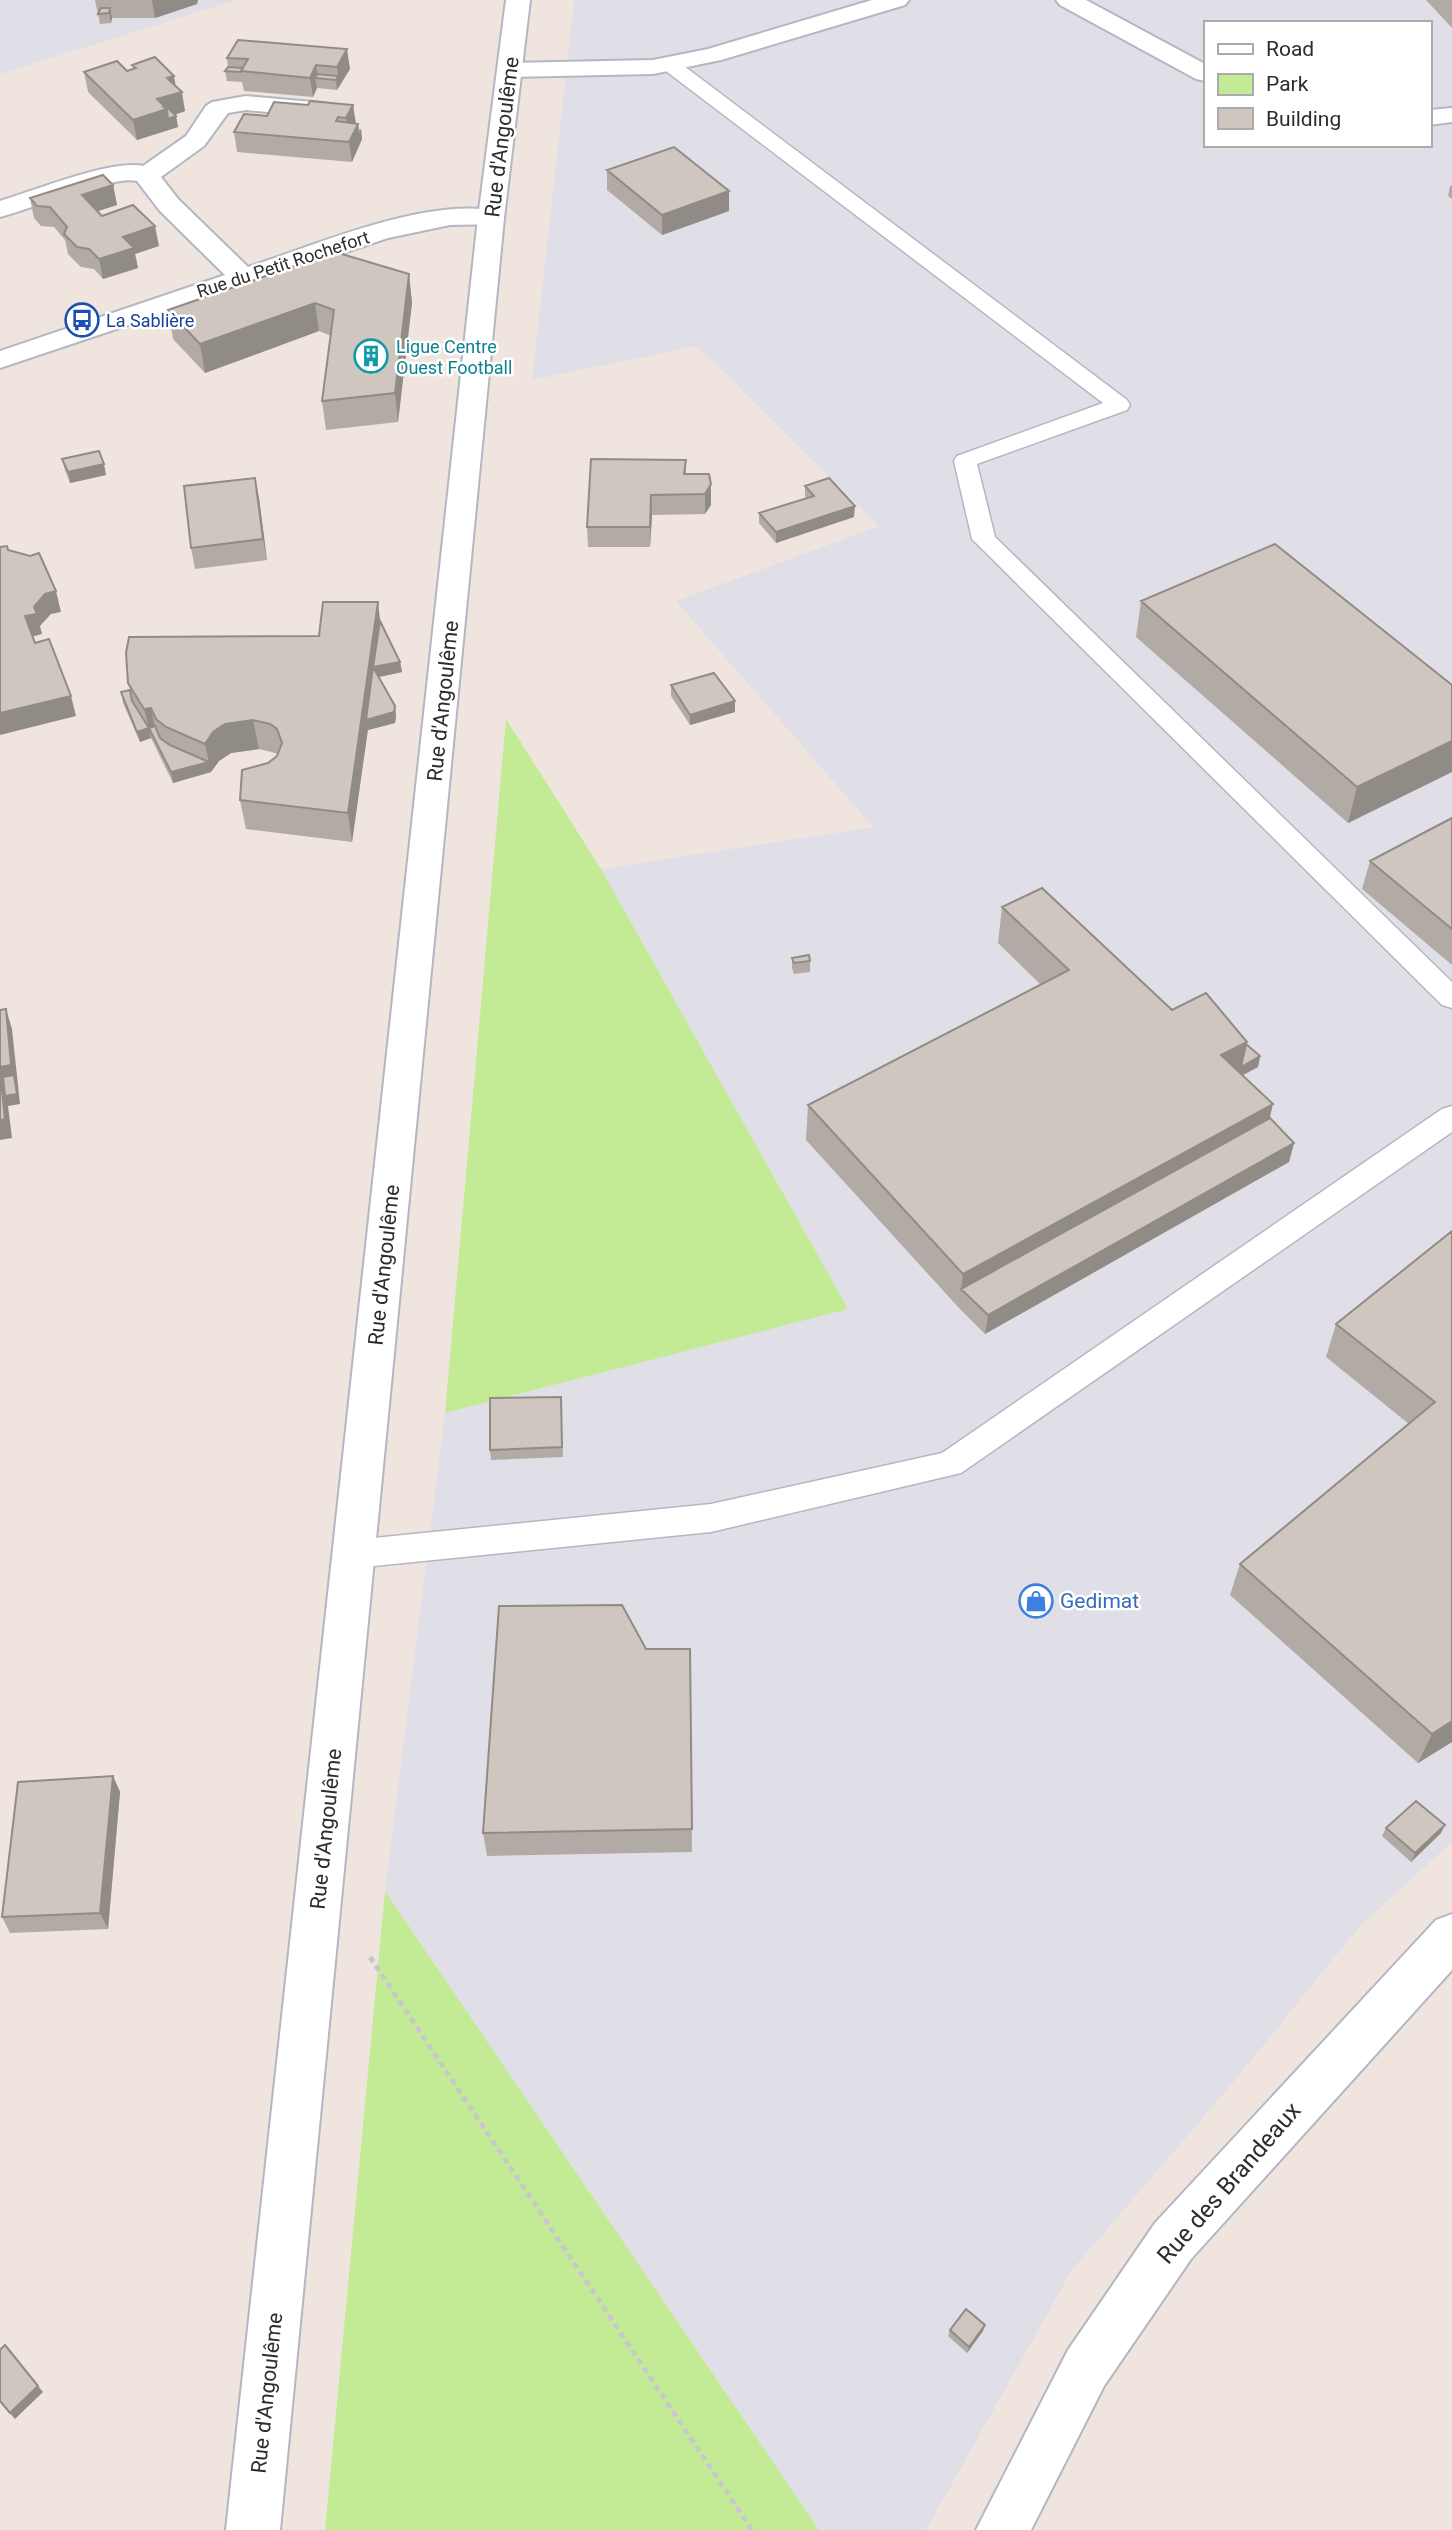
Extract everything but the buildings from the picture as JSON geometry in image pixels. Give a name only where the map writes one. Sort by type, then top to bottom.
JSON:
[{"type":"street","name":"Rue d'Angoulême","points":[[253,2530],[491,218],[518,0]]},
{"type":"street","points":[[510,70],[653,67],[712,55],[897,0]]},
{"type":"street","points":[[1068,0],[1204,73]]},
{"type":"street","points":[[146,176],[195,141],[215,111],[221,107],[246,103],[348,113]]},
{"type":"street","points":[[1431,118],[1452,115]]},
{"type":"street","points":[[0,209],[123,172],[134,172],[146,176],[169,205],[242,277]]},
{"type":"street","name":"Rue du Petit Rochefort","points":[[0,360],[382,232],[450,217],[491,218]]},
{"type":"street","name":"Rue des Brandeaux","points":[[1003,2530],[1086,2368],[1173,2241],[1452,1936]]},
{"type":"lane","points":[[669,64],[1119,405],[965,461],[984,539],[1452,998]]},
{"type":"lane","points":[[354,1554],[711,1518],[950,1464],[1452,1117]]},
{"type":"path","points":[[320,1884],[752,2530]]},
{"type":"shaded area","points":[[0,0],[236,0],[0,74]]},
{"type":"shaded area","points":[[574,0],[1452,0],[1452,1842],[1361,1925],[1231,2085],[1072,2270],[926,2530],[819,2530],[385,1891],[445,1413],[847,1308],[601,869],[873,827],[676,601],[879,526],[697,346],[532,380]]},
{"type":"green space","points":[[506,719],[601,869],[848,1309],[445,1413]]},
{"type":"green space","points":[[385,1891],[819,2530],[325,2530]]},
{"type":"place","name":"La Sablière","points":[[82,320]]},
{"type":"place","name":"Ligue Centre Ouest Football","points":[[371,356]]},
{"type":"place","name":"Gedimat","points":[[1036,1601]]}]
